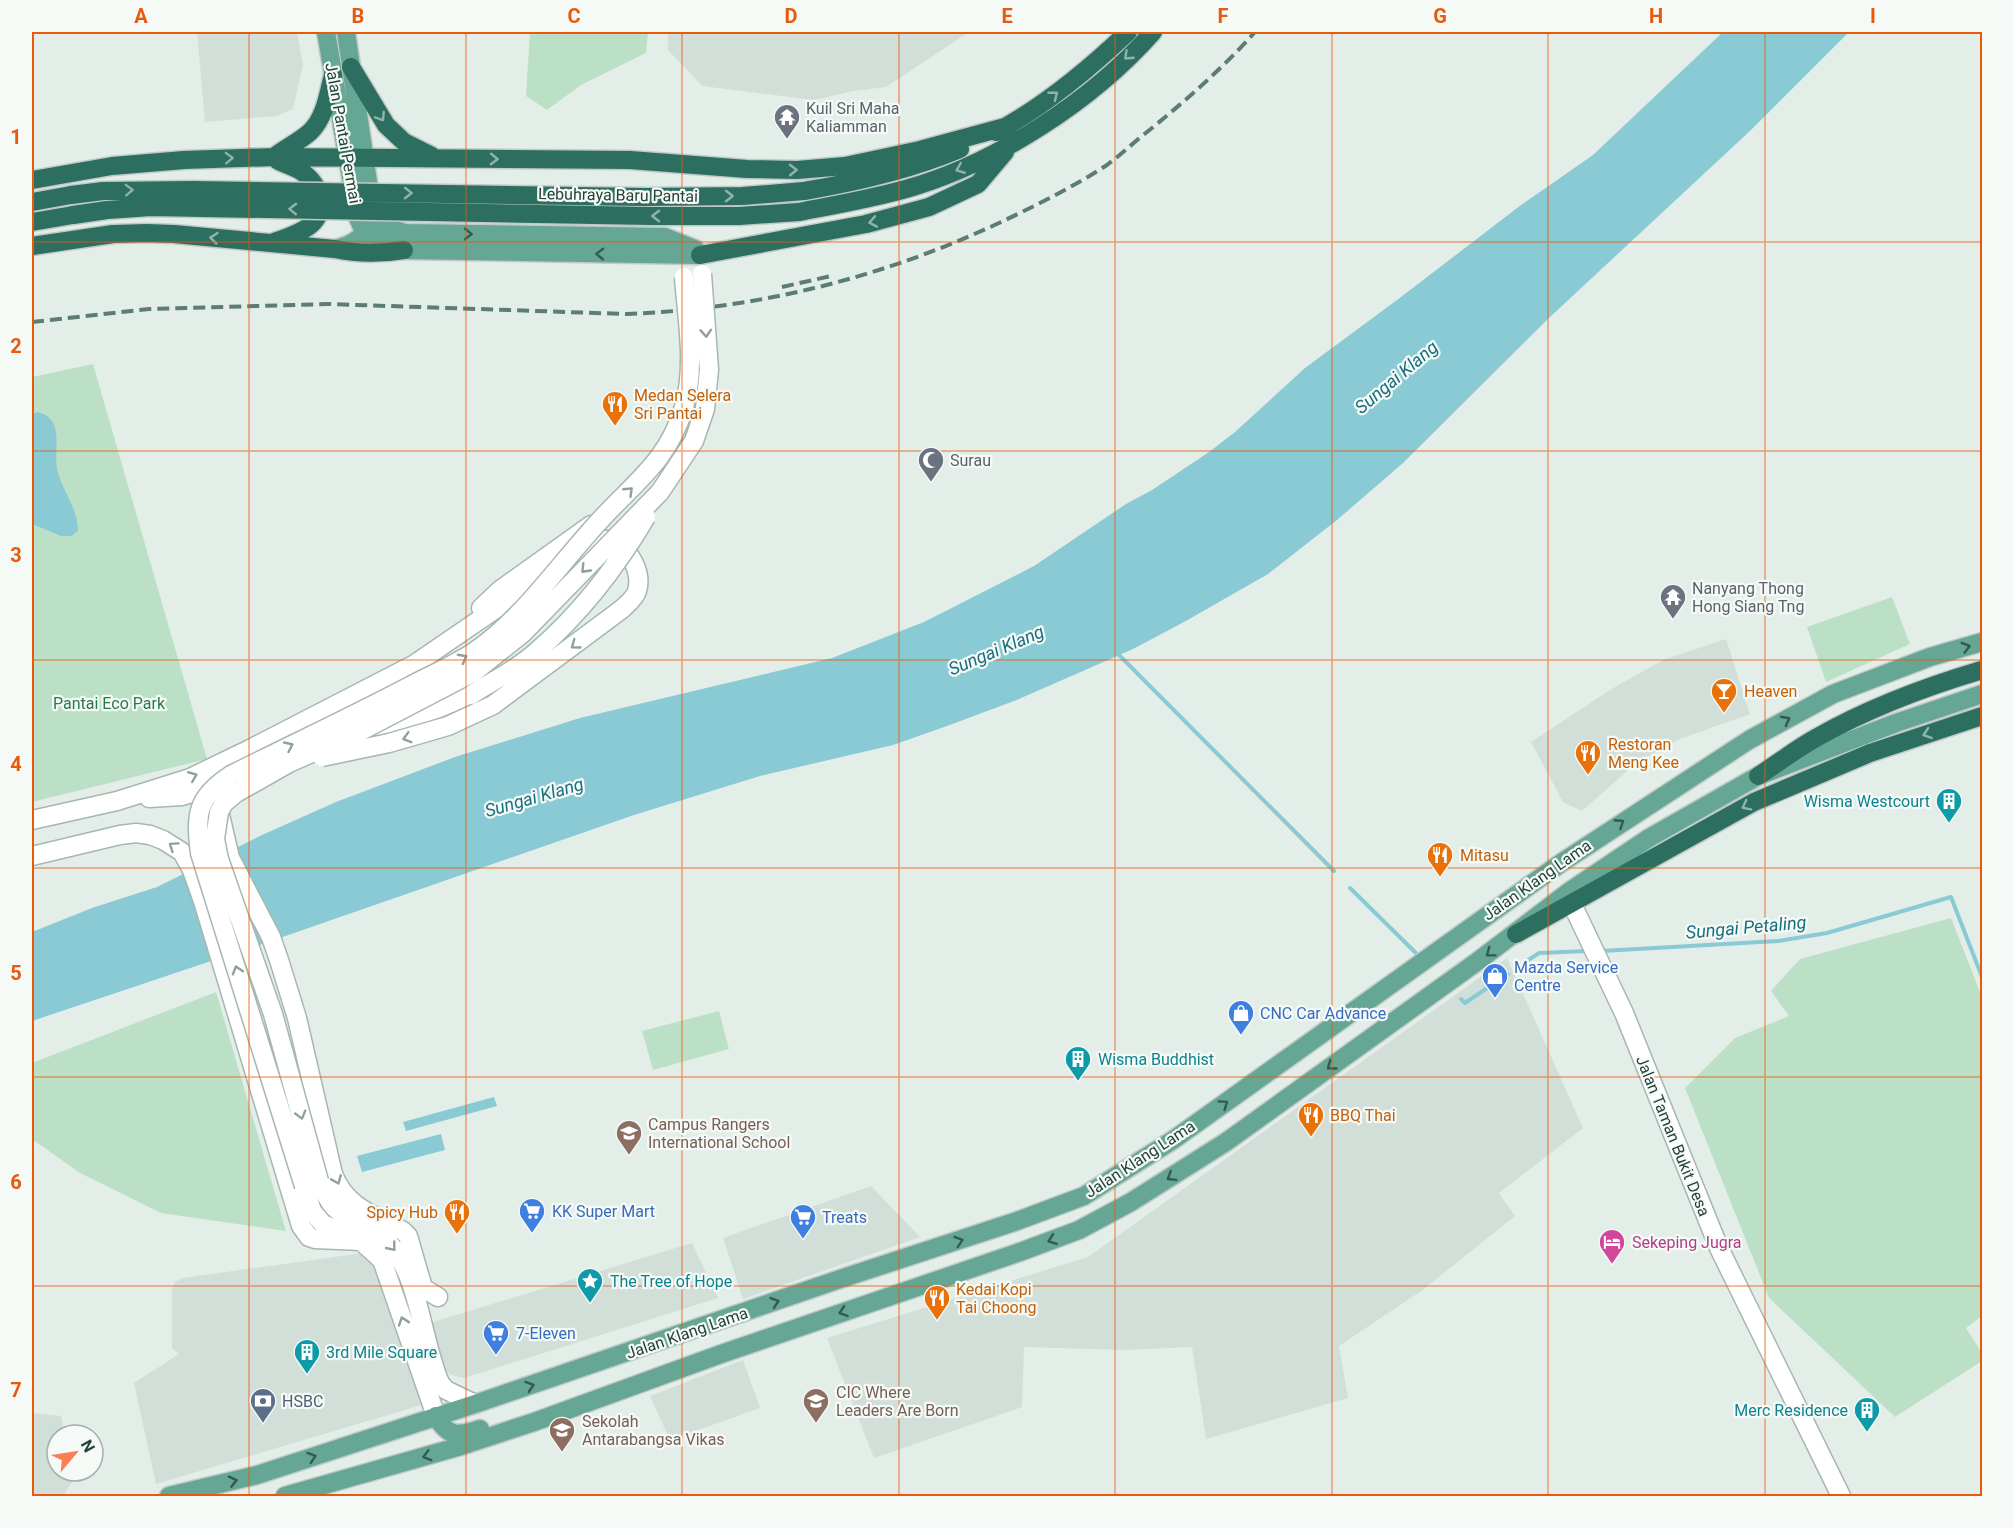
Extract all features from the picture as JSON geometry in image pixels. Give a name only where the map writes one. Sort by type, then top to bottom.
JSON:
[{"type":"highway","name":"Lebuhraya Baru Pantai","points":[[32,202],[103,191],[172,189],[678,197],[743,196],[804,191],[867,179],[910,167],[942,156],[1005,127],[1045,102],[1093,65],[1128,32]]},
{"type":"highway","name":"Lebuhraya Baru Pantai","points":[[32,222],[107,210],[151,207],[651,216],[739,216],[799,212],[908,189],[957,171],[1012,144],[1083,96],[1153,33]]},
{"type":"highway","points":[[351,67],[386,125],[404,142],[436,158]]},
{"type":"highway","points":[[274,157],[300,140],[318,122],[333,75]]},
{"type":"highway","points":[[32,180],[122,165],[274,157],[630,160],[747,170],[797,170],[845,166],[920,150],[1005,127]]},
{"type":"highway","points":[[691,255],[866,224],[929,207],[978,184],[1012,144]]},
{"type":"highway","points":[[269,243],[308,227],[319,214],[321,200],[318,189],[306,174],[285,165],[274,157]]},
{"type":"highway","points":[[32,246],[113,234],[147,233],[348,252],[375,253],[404,250]]},
{"type":"highway","points":[[1758,776],[1815,738],[1880,708],[1983,670]]},
{"type":"highway","points":[[1516,934],[1754,802],[1870,753],[1983,716]]},
{"type":"main road","name":"Jalan Pantai Permai","points":[[326,32],[333,75],[355,158]]},
{"type":"main road","name":"Jalan Pantai Permai","points":[[346,32],[351,67],[358,218],[370,224]]},
{"type":"main road","points":[[370,224],[405,232],[665,237],[695,249],[691,255],[404,250],[382,245],[370,224]]},
{"type":"main road","points":[[335,249],[359,239],[370,224]]},
{"type":"main road","name":"Jalan Klang Lama","points":[[169,1497],[257,1475],[475,1404],[840,1279],[1006,1225],[1084,1196],[1173,1140],[1561,862],[1749,740],[1833,694],[1930,657],[1983,642]]},
{"type":"main road","name":"Jalan Klang Lama","points":[[285,1497],[461,1446],[1079,1230],[1105,1217],[1226,1142],[1516,934],[1570,891],[1649,838],[1758,776],[1896,723],[1983,694]]},
{"type":"main road","points":[[436,1416],[443,1428],[449,1432],[464,1434],[689,1354],[721,1354]]},
{"type":"street","points":[[117,801],[182,796],[341,748],[471,695],[536,653],[592,595],[632,541],[660,492],[694,441],[705,409],[709,370],[691,255]]},
{"type":"street","points":[[475,1404],[446,1390],[440,1383],[401,1259],[381,1235],[337,1209],[312,1184],[200,853],[197,832],[198,815],[204,799],[215,785],[473,653],[501,631],[525,606],[604,515],[664,453],[685,406],[690,363],[693,276]]},
{"type":"street","points":[[436,1416],[382,1260],[361,1241],[323,1224],[312,1211],[312,1184],[273,1014],[219,859],[215,839],[219,812],[224,803],[236,793],[289,763],[355,734],[474,672],[523,633],[660,492]]},
{"type":"street","points":[[438,648],[500,590],[604,515]]},
{"type":"street","points":[[32,820],[117,801],[206,771],[402,671],[586,547],[602,540],[616,540],[627,551],[638,576],[637,591],[622,609],[493,705],[448,726],[389,743],[289,763]]},
{"type":"street","points":[[219,812],[230,858],[270,937],[297,1018],[333,1174],[338,1186],[354,1205],[403,1231],[408,1236],[423,1288],[438,1297]]},
{"type":"street","points":[[32,856],[136,833],[163,840],[182,852],[192,870],[203,901],[304,1232],[315,1239],[361,1241]]},
{"type":"street","points":[[203,901],[208,876]]},
{"type":"street","name":"Jalan Taman Bukit Desa","points":[[1572,904],[1624,1013],[1719,1248],[1841,1497]]},
{"type":"street","points":[[252,1059],[304,1048]]},
{"type":"street","points":[[262,1095],[312,1083]]},
{"type":"shaded area","points":[[197,32],[297,32],[303,65],[293,109],[276,116],[205,122]]},
{"type":"shaded area","points":[[668,32],[969,32],[886,87],[853,91],[814,100],[702,86],[668,50]]},
{"type":"shaded area","points":[[1726,639],[1750,714],[1680,739],[1635,764],[1582,811],[1563,802],[1531,742],[1610,690],[1663,660]]},
{"type":"shaded area","points":[[1507,958],[1583,1128],[1499,1193],[1515,1216],[1424,1289],[1339,1346],[1348,1398],[1206,1439],[1192,1347],[1124,1350],[1024,1347],[1022,1407],[874,1458],[827,1338],[1088,1257]]},
{"type":"shaded area","points":[[871,1186],[920,1237],[743,1299],[723,1238]]},
{"type":"shaded area","points":[[692,1243],[718,1298],[464,1378],[451,1375],[444,1368],[430,1323]]},
{"type":"shaded area","points":[[363,1253],[375,1264],[425,1404],[156,1484],[134,1383],[179,1354],[172,1348],[172,1290],[175,1282],[183,1278]]},
{"type":"shaded area","points":[[743,1360],[760,1408],[670,1440],[650,1396]]},
{"type":"shaded area","points":[[32,1413],[61,1416],[62,1423],[45,1423],[45,1483],[71,1483],[63,1496],[32,1496]]},
{"type":"green space","points":[[530,32],[648,32],[646,53],[581,85],[547,110],[526,96]]},
{"type":"green space","name":"Pantai Eco Park","points":[[93,364],[207,759],[32,802],[32,377]]},
{"type":"green space","points":[[1892,597],[1910,644],[1826,682],[1807,627]]},
{"type":"green space","points":[[1951,918],[1982,997],[1982,1316],[1966,1328],[1982,1353],[1982,1361],[1895,1417],[1769,1298],[1685,1088],[1735,1038],[1789,1016],[1771,991],[1800,959]]},
{"type":"green space","points":[[216,992],[286,1231],[161,1213],[80,1173],[32,1139],[32,1063]]},
{"type":"green space","points":[[719,1011],[729,1049],[653,1070],[642,1031]]},
{"type":"water","name":"Sungai Klang","points":[[1723,32],[1849,32],[1751,130],[1550,317],[1403,463],[1337,520],[1268,574],[1133,649],[1019,699],[947,726],[893,745],[760,776],[634,815],[32,1021],[32,932],[92,908],[157,887],[262,835],[336,802],[455,757],[580,718],[832,658],[924,622],[1034,566],[1209,452],[1235,432],[1305,368],[1521,205],[1593,155]]},
{"type":"water","points":[[37,412],[49,418],[55,427],[58,473],[77,523],[78,531],[71,536],[61,536],[32,524],[32,415]]},
{"type":"water","points":[[494,1097],[497,1106],[406,1131],[403,1122]]},
{"type":"water","points":[[441,1134],[445,1150],[362,1172],[357,1156]]},
{"type":"waterway","points":[[1116,652],[1334,871]]},
{"type":"waterway","name":"Sungai Petaling","points":[[1350,888],[1421,958]]},
{"type":"waterway","name":"Sungai Petaling","points":[[1602,951],[1778,941],[1827,933],[1951,897],[1982,977]]},
{"type":"waterway","name":"Sungai Petaling","points":[[1527,961],[1539,953],[1588,951]]},
{"type":"waterway","points":[[1461,999],[1465,1003],[1508,974]]},
{"type":"railway","points":[[32,322],[149,309],[328,304],[627,314],[723,305],[771,298],[818,287],[864,275],[954,242],[999,223],[1081,181],[1107,165],[1172,112],[1255,32]]},
{"type":"railway","points":[[782,287],[831,276]]},
{"type":"place","name":"Kuil Sri Maha Kaliamman","points":[[787,140]]},
{"type":"place","name":"Medan Selera Sri Pantai","points":[[615,427]]},
{"type":"place","name":"Surau","points":[[931,483]]},
{"type":"place","name":"Nanyang Thong Hong Siang Tng","points":[[1673,620]]},
{"type":"place","name":"Heaven","points":[[1724,714]]},
{"type":"place","name":"Restoran Meng Kee","points":[[1588,776]]},
{"type":"place","name":"Wisma Westcourt","points":[[1949,824]]},
{"type":"place","name":"Mitasu","points":[[1440,878]]},
{"type":"place","name":"Mazda Service Centre","points":[[1495,999]]},
{"type":"place","name":"CNC Car Advance","points":[[1241,1036]]},
{"type":"place","name":"Wisma Buddhist","points":[[1078,1082]]},
{"type":"place","name":"BBQ Thai","points":[[1311,1138]]},
{"type":"place","name":"Campus Rangers International School","points":[[629,1156]]},
{"type":"place","name":"KK Super Mart","points":[[532,1234]]},
{"type":"place","name":"Spicy Hub","points":[[457,1235]]},
{"type":"place","name":"Treats","points":[[803,1240]]},
{"type":"place","name":"Sekeping Jugra","points":[[1612,1265]]},
{"type":"place","name":"The Tree of Hope","points":[[590,1304]]},
{"type":"place","name":"Kedai Kopi Tai Choong","points":[[937,1321]]},
{"type":"place","name":"7-Eleven","points":[[496,1356]]},
{"type":"place","name":"3rd Mile Square","points":[[307,1375]]},
{"type":"place","name":"HSBC","points":[[263,1424]]},
{"type":"place","name":"CIC Where Leaders Are Born","points":[[816,1424]]},
{"type":"place","name":"Merc Residence","points":[[1867,1433]]},
{"type":"place","name":"Sekolah Antarabangsa Vikas","points":[[562,1453]]}]
